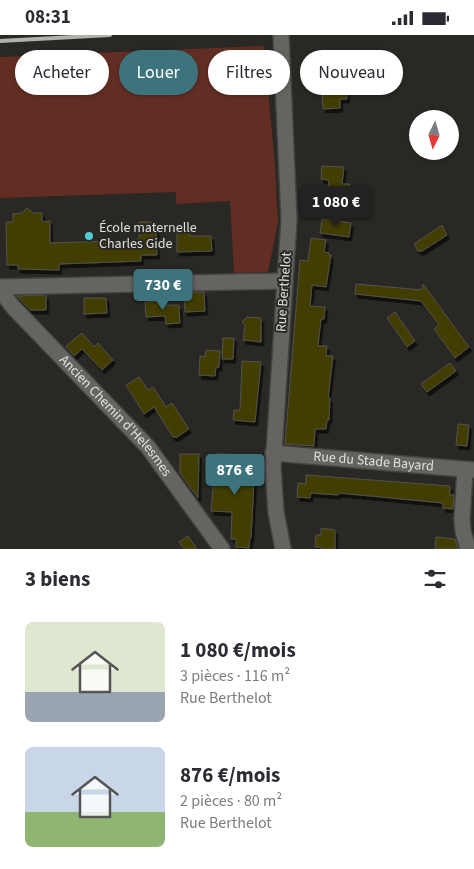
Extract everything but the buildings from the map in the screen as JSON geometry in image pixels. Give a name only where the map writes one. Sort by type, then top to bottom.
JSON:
[{"type":"street","name":"Rue Berthelot","points":[[282,35],[289,219],[273,453],[275,499],[283,549]]},
{"type":"street","points":[[0,288],[285,281]]},
{"type":"street","name":"Ancien Chemin d'Helesmes","points":[[0,288],[11,305],[148,447],[222,549]]},
{"type":"street","name":"Rue du Stade Bayard","points":[[273,453],[470,470]]},
{"type":"street","points":[[468,549],[462,519],[470,470]]},
{"type":"shaded area","points":[[264,46],[264,50],[208,50],[208,95],[268,95],[278,222],[268,272],[234,273],[230,201],[176,204],[176,192],[0,198],[0,57],[15,56],[15,95],[109,95],[109,52],[119,52],[119,95],[198,95],[198,50],[168,50]]},
{"type":"railway","points":[[0,41],[110,35]]},
{"type":"place","name":"École maternelle Charles Gide","points":[[89,236]]}]
